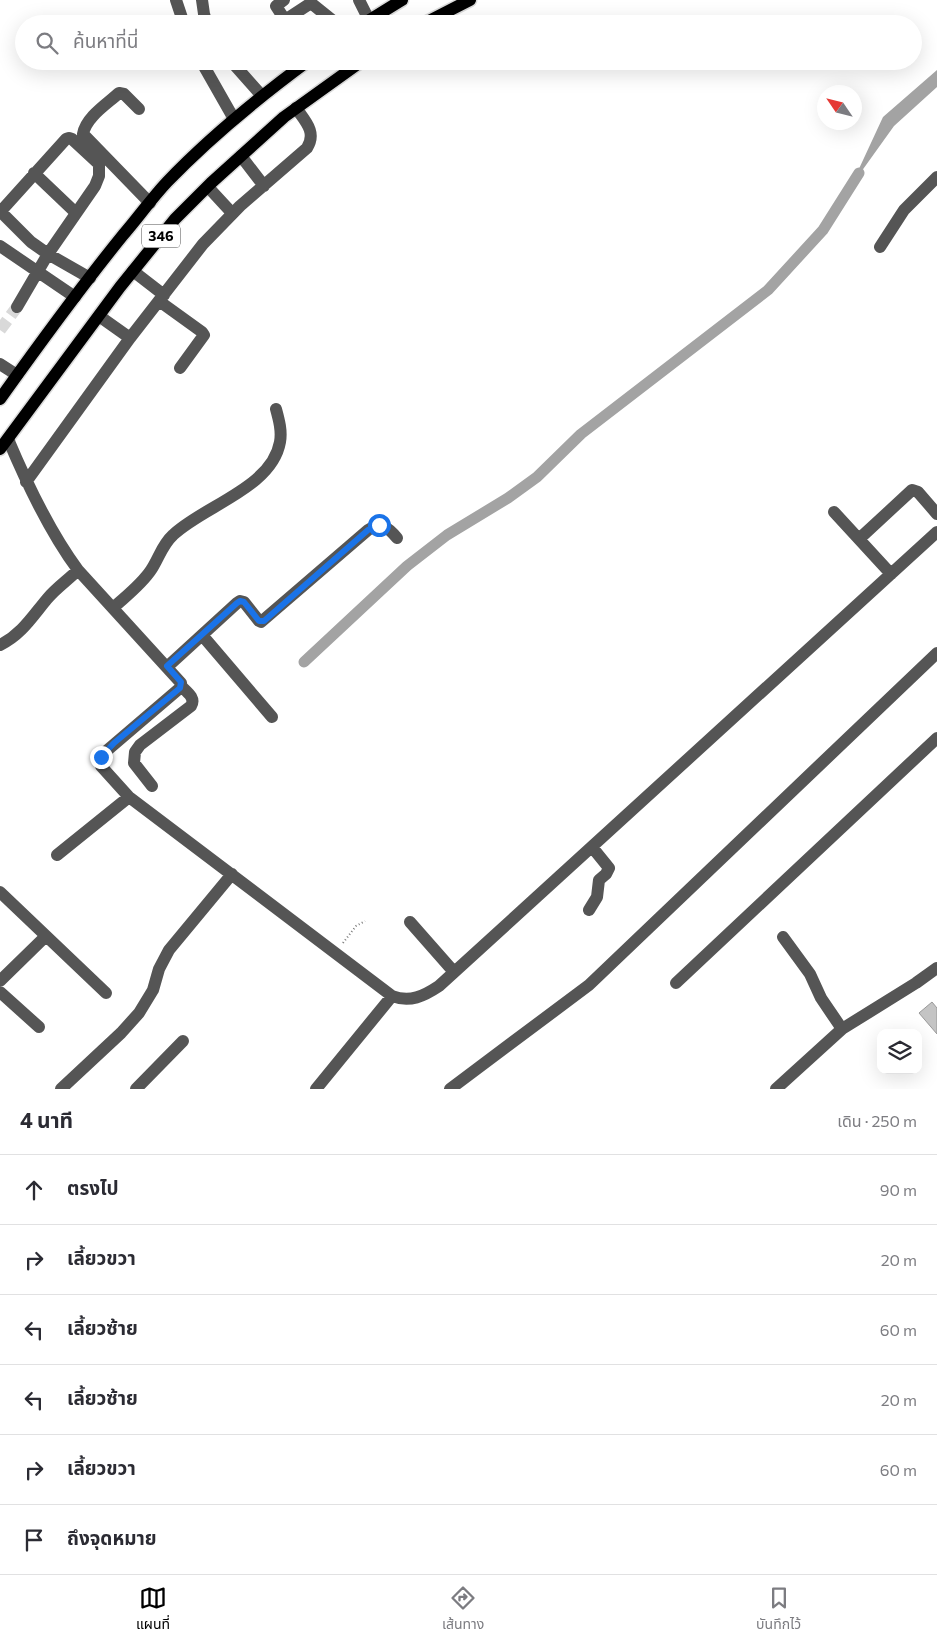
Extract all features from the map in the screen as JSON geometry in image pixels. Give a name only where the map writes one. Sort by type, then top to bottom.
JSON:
[{"type":"main road","points":[[377,15],[402,0]]},
{"type":"main road","points":[[441,15],[470,0]]},
{"type":"main road","name":"346","points":[[1,397],[75,297],[166,184],[202,147],[262,96],[296,70]]},
{"type":"main road","name":"346","points":[[0,450],[133,271],[175,219],[208,186],[284,117],[349,70]]},
{"type":"street","points":[[176,0],[181,15]]},
{"type":"street","points":[[202,0],[204,15]]},
{"type":"street","points":[[282,15],[276,6],[284,0]]},
{"type":"street","points":[[359,0],[364,15]]},
{"type":"street","points":[[295,15],[310,1],[326,15]]},
{"type":"street","points":[[207,70],[234,119]]},
{"type":"street","points":[[239,70],[262,96]]},
{"type":"street","points":[[139,109],[124,94],[119,93],[94,115],[83,134],[150,203]]},
{"type":"street","points":[[26,482],[130,338],[203,244],[232,214],[310,144],[311,131],[296,108]]},
{"type":"street","points":[[17,307],[48,254],[97,181],[100,172],[99,164],[69,138],[63,140],[0,211],[17,230],[48,254],[90,278]]},
{"type":"street","points":[[241,156],[264,186]]},
{"type":"street","points":[[34,173],[76,213]]},
{"type":"street","points":[[880,247],[904,210],[937,177]]},
{"type":"street","points":[[208,186],[232,214]]},
{"type":"street","points":[[0,246],[75,297]]},
{"type":"street","points":[[133,271],[204,335],[180,368]]},
{"type":"street","points":[[99,316],[130,338]]},
{"type":"street","points":[[0,364],[17,375]]},
{"type":"street","points":[[113,608],[145,577],[167,541],[182,526],[236,494],[256,479],[274,459],[281,441],[280,424],[276,409]]},
{"type":"street","points":[[8,439],[26,482],[67,556],[181,682],[181,686],[192,698],[193,702],[190,706],[140,744],[135,752],[134,763],[152,786]]},
{"type":"street","points":[[859,539],[912,490],[918,492],[937,514]]},
{"type":"street","points":[[834,512],[891,574]]},
{"type":"street","points":[[165,665],[240,601],[244,602],[259,621],[264,621],[376,525],[387,529],[397,538]]},
{"type":"street","points":[[181,686],[114,743],[101,757],[101,766],[129,797],[392,996],[407,999],[423,997],[439,986],[937,532]]},
{"type":"street","points":[[0,645],[19,634],[46,600],[78,570]]},
{"type":"street","points":[[202,635],[272,717]]},
{"type":"street","points":[[450,1089],[590,985],[937,653]]},
{"type":"street","points":[[676,983],[937,738]]},
{"type":"street","points":[[57,855],[129,797]]},
{"type":"street","points":[[589,910],[597,897],[599,880],[606,874],[609,868],[592,847]]},
{"type":"street","points":[[61,1089],[121,1033],[139,1013],[153,990],[159,969],[169,950],[232,874]]},
{"type":"street","points":[[0,892],[106,993]]},
{"type":"street","points":[[410,922],[454,972]]},
{"type":"street","points":[[0,981],[46,936]]},
{"type":"street","points":[[783,937],[810,974],[821,998],[842,1029]]},
{"type":"street","points":[[776,1089],[842,1029],[937,968]]},
{"type":"street","points":[[0,992],[39,1028]]},
{"type":"street","points":[[316,1089],[392,996]]},
{"type":"street","points":[[136,1089],[183,1041]]},
{"type":"path","points":[[335,953],[356,926],[365,921]]},
{"type":"shaded area","points":[[937,70],[937,87],[894,126],[851,186],[883,117]]},
{"type":"building","points":[[932,1002],[937,1008],[937,1034],[919,1013]]},
{"type":"waterway","points":[[304,662],[407,566],[447,535],[508,498],[537,477],[581,434],[768,290],[823,230],[859,173]]},
{"type":"tunnel","points":[[0,330],[17,307]]},
{"type":"route","points":[[101,757],[114,743],[180,688],[181,682],[167,666],[237,603],[240,601],[244,602],[259,621],[264,621],[368,530],[379,525]]}]
